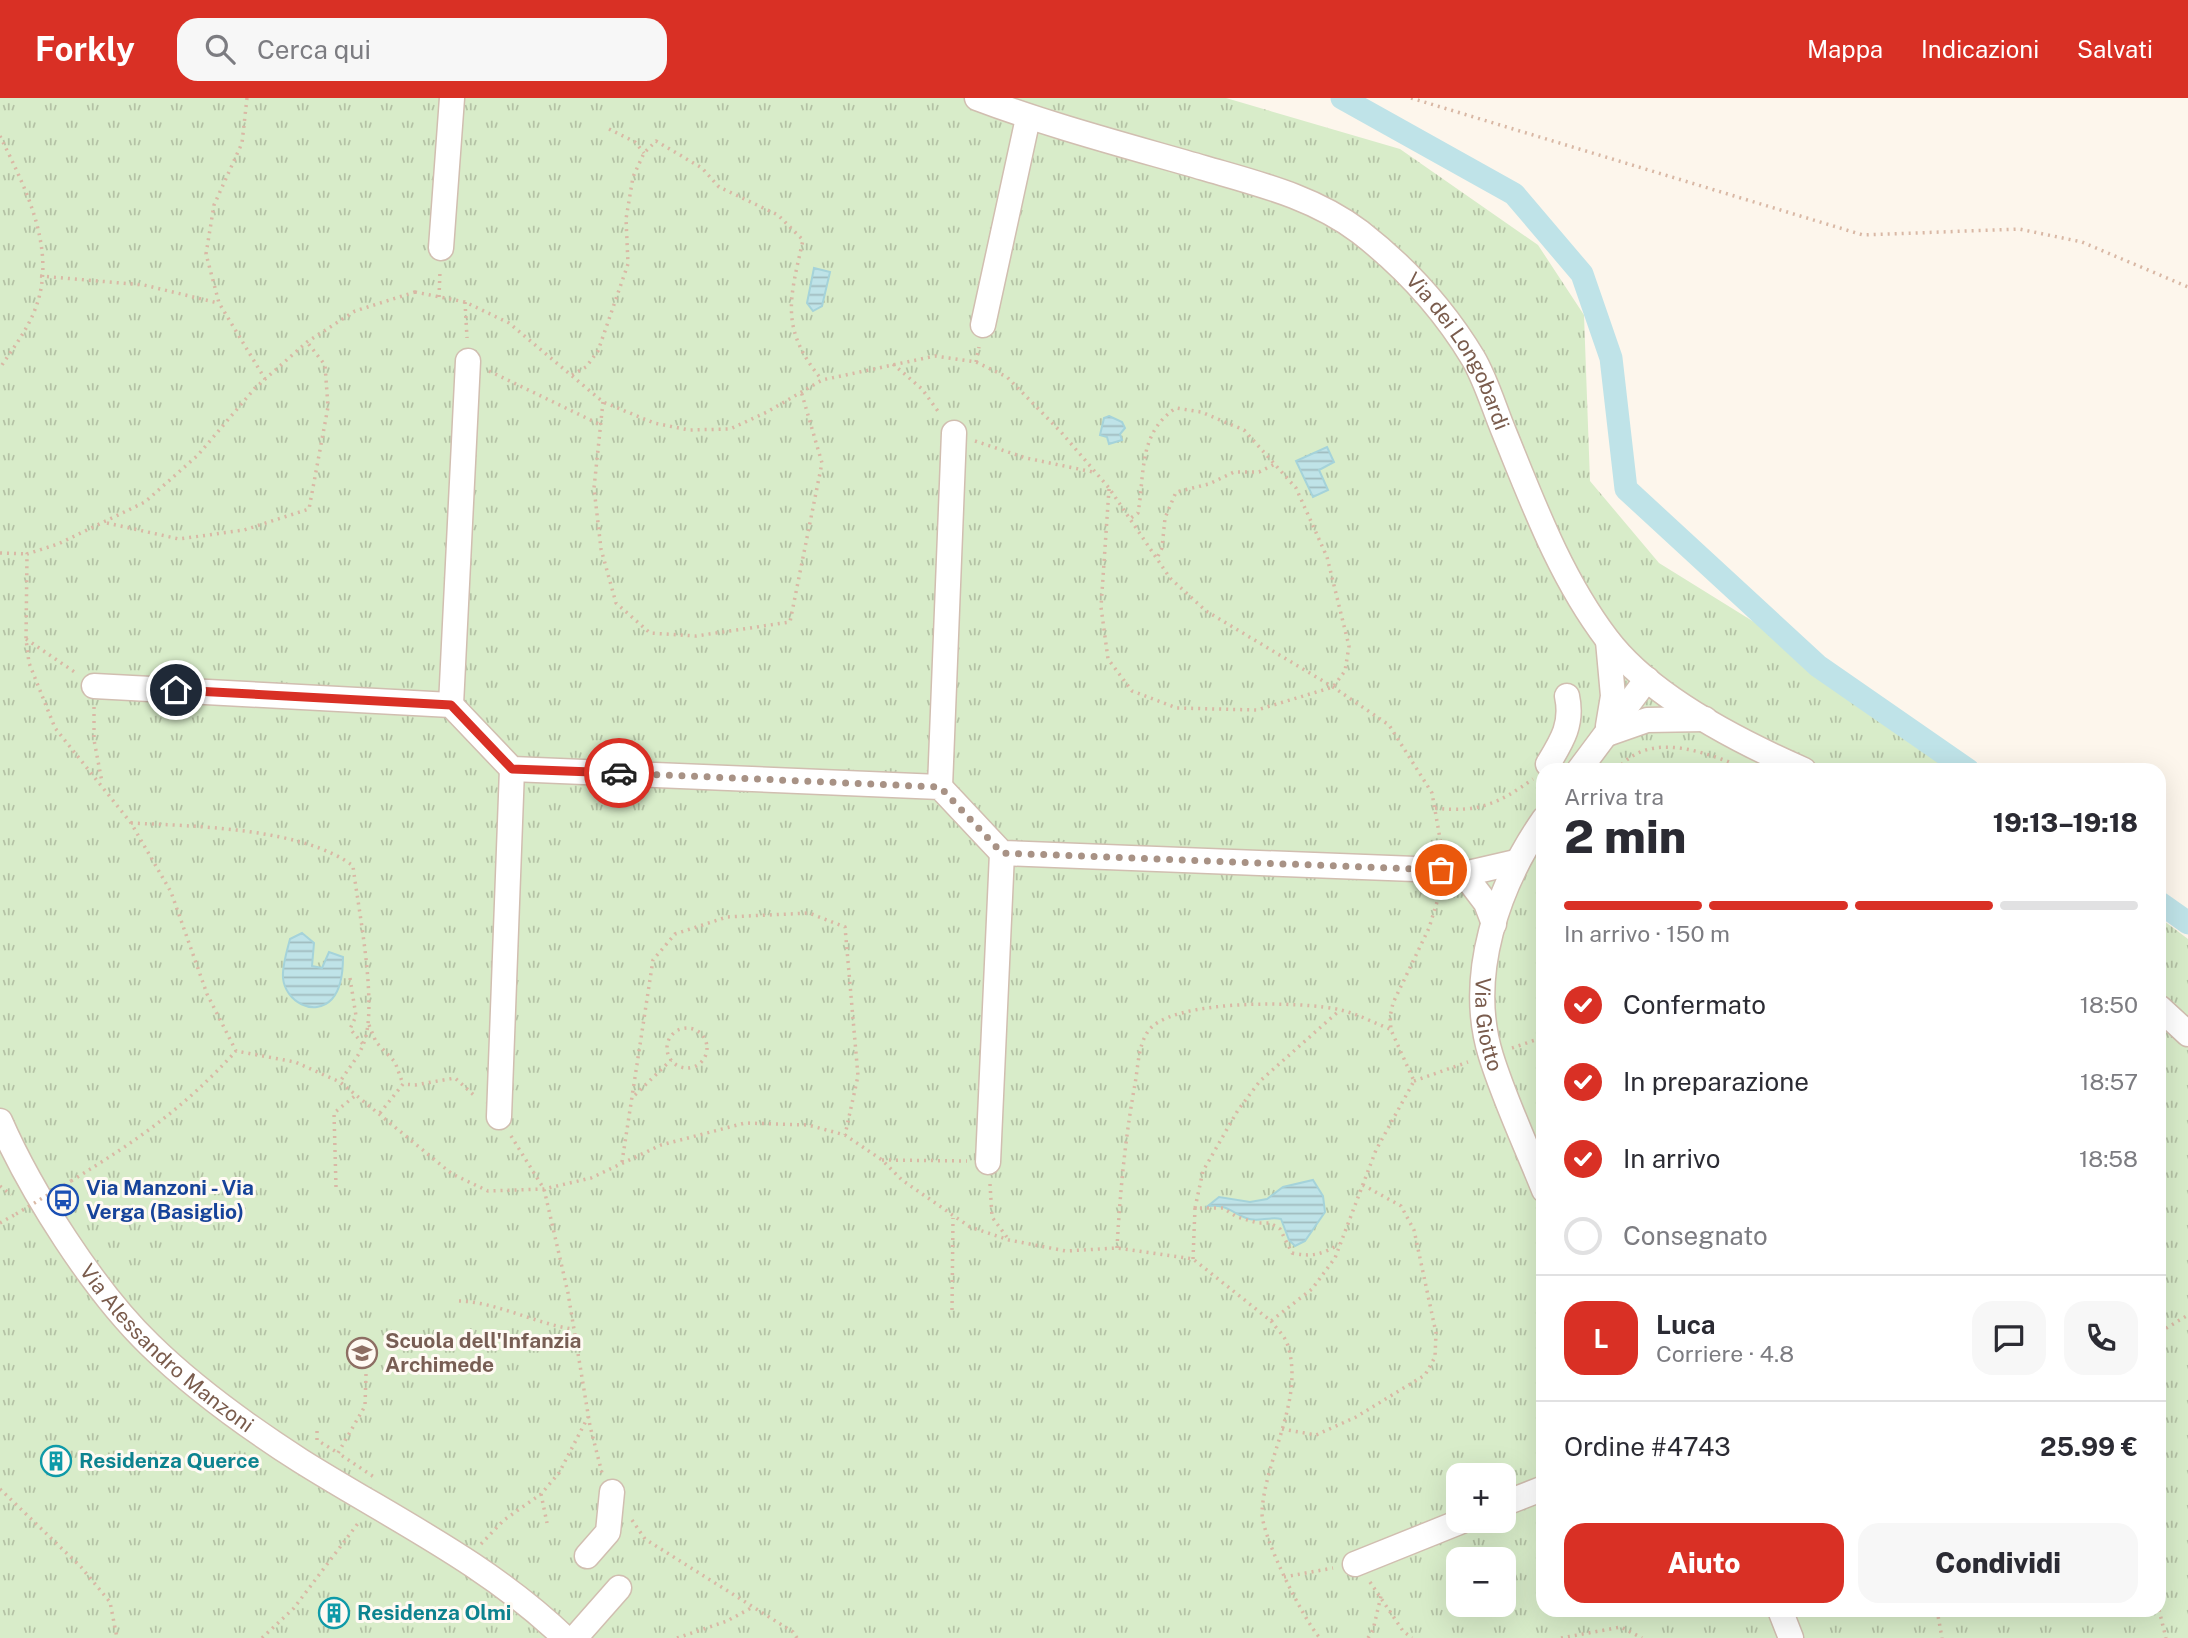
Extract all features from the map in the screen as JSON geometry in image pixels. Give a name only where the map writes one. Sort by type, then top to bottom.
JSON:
[{"type":"street","points":[[440,248],[453,98]]},
{"type":"street","name":"Via dei Longobardi","points":[[977,98],[1028,118],[1275,189],[1319,205],[1360,232],[1408,274],[1440,311],[1474,360],[1572,586],[1608,641],[1647,679],[1705,719],[1790,763]]},
{"type":"street","points":[[983,325],[1028,118]]},
{"type":"street","points":[[451,705],[468,361]]},
{"type":"street","points":[[940,787],[954,433]]},
{"type":"street","points":[[1606,734],[1613,696],[1608,641]]},
{"type":"street","points":[[1584,763],[1647,679]]},
{"type":"street","points":[[94,686],[451,705],[512,769],[940,787],[1002,853],[1453,872],[1516,862]]},
{"type":"street","points":[[1549,763],[1567,731],[1570,710],[1567,696]]},
{"type":"street","points":[[1606,734],[1647,720],[1705,719]]},
{"type":"street","points":[[499,1116],[512,769]]},
{"type":"street","name":"Via Giotto","points":[[1536,831],[1516,862],[1494,924],[1484,978],[1482,1011],[1490,1055],[1536,1170]]},
{"type":"street","points":[[988,1162],[1002,853]]},
{"type":"street","points":[[1453,872],[1486,903],[1494,924]]},
{"type":"street","points":[[2166,1014],[2188,1034]]},
{"type":"street","name":"Via Alessandro Manzoni","points":[[0,1121],[35,1192],[97,1282],[148,1343],[202,1392],[300,1460],[466,1558],[538,1612],[565,1638]]},
{"type":"street","points":[[1516,1499],[1536,1491]]},
{"type":"street","points":[[587,1556],[608,1532],[612,1492]]},
{"type":"street","points":[[1355,1564],[1446,1527]]},
{"type":"street","points":[[575,1638],[619,1588]]},
{"type":"street","points":[[1783,1617],[1791,1638]]},
{"type":"path","points":[[247,98],[242,143],[214,205],[206,254],[219,303],[265,379]]},
{"type":"path","points":[[1411,98],[1863,235],[2019,229],[2082,242],[2188,287]]},
{"type":"path","points":[[609,129],[635,142],[644,153]]},
{"type":"path","points":[[0,136],[21,178],[38,225],[43,262],[34,311],[0,368]]},
{"type":"path","points":[[572,375],[586,367],[597,351],[628,264],[626,219],[634,177],[644,153],[656,141],[702,168],[719,187],[778,215],[803,240],[789,306],[797,340],[809,364],[822,380]]},
{"type":"path","points":[[40,276],[144,285],[219,303]]},
{"type":"path","points":[[0,553],[27,554],[58,544],[145,502],[198,455],[265,379],[307,342],[355,311],[415,292],[466,302],[509,323],[603,402],[666,425],[689,430],[730,429],[767,412],[822,380],[893,363],[935,356],[976,362],[1007,377],[1061,432],[1110,488],[1158,556],[1170,578],[1206,611],[1333,687],[1389,725],[1432,793],[1443,849],[1453,872],[1393,1003],[1391,1030],[1414,1081],[1376,1150],[1335,1258],[1312,1289],[1271,1321]]},
{"type":"path","points":[[466,302],[468,361],[601,425]]},
{"type":"path","points":[[105,522],[179,540],[244,530],[309,509],[328,407],[325,365],[307,342]]},
{"type":"path","points":[[893,363],[922,389],[954,433],[1026,458],[1095,472]]},
{"type":"path","points":[[603,402],[594,488],[600,549],[616,603],[650,634],[696,636],[790,622],[822,463],[802,391]]},
{"type":"path","points":[[1110,488],[1101,607],[1108,659],[1132,691],[1177,708],[1257,710],[1333,687],[1345,671],[1349,646],[1327,557],[1296,488],[1244,430],[1201,412],[1176,408],[1163,416],[1152,431],[1144,457],[1138,513],[1131,518]]},
{"type":"path","points":[[1158,556],[1162,548],[1165,517],[1176,492],[1209,484],[1234,472],[1259,472],[1275,464]]},
{"type":"path","points":[[27,554],[26,639],[29,663],[55,728],[131,823],[171,892],[207,994],[236,1051]]},
{"type":"path","points":[[1623,763],[1645,750],[1665,746],[1696,751],[1733,763]]},
{"type":"path","points":[[1435,808],[1469,811],[1489,806],[1515,792],[1536,774]]},
{"type":"path","points":[[131,823],[217,828],[308,844],[334,852],[353,866],[366,975],[368,1023],[363,1045],[340,1082]]},
{"type":"path","points":[[622,1162],[635,1095],[653,960],[675,934],[727,918],[809,913],[845,927],[858,1076],[845,1135]]},
{"type":"path","points":[[350,978],[356,1016],[351,1029],[363,1045]]},
{"type":"path","points":[[1117,1248],[1123,1151],[1141,1048],[1147,1031],[1165,1016],[1205,1006],[1256,1005],[1340,1010],[1391,1030]]},
{"type":"path","points":[[1193,1259],[1195,1208],[1203,1171],[1238,1110],[1261,1081],[1340,1010]]},
{"type":"path","points":[[368,1023],[376,1042],[396,1062],[402,1083]]},
{"type":"path","points":[[693,1028],[705,1039],[705,1056],[698,1064],[686,1068],[671,1060],[667,1046],[672,1034],[678,1029],[693,1028]]},
{"type":"path","points":[[236,1051],[295,1062],[340,1082],[452,1174],[488,1191],[544,1189],[591,1178],[662,1145],[745,1123],[808,1125],[845,1135],[953,1217],[1009,1240],[1066,1251],[1117,1248],[1193,1259],[1271,1321],[1286,1341],[1292,1373],[1282,1429],[1271,1459],[1262,1515],[1284,1577],[1320,1638]]},
{"type":"path","points":[[0,1223],[140,1140],[198,1093],[236,1051]]},
{"type":"path","points":[[635,1095],[671,1060]]},
{"type":"path","points":[[402,1083],[415,1085],[455,1078],[499,1116],[544,1189],[604,1481],[645,1539],[793,1632],[797,1638]]},
{"type":"path","points":[[380,1113],[402,1083]]},
{"type":"path","points":[[336,1187],[334,1113],[356,1096]]},
{"type":"path","points":[[881,1160],[988,1162],[992,1217],[1009,1240]]},
{"type":"path","points":[[1282,1429],[1316,1435],[1356,1417],[1425,1375],[1435,1357],[1436,1333],[1414,1230],[1401,1206],[1363,1185]]},
{"type":"path","points":[[1195,1208],[1223,1208],[1237,1217],[1270,1223],[1280,1229],[1292,1253],[1308,1257],[1325,1254],[1340,1243]]},
{"type":"path","points":[[952,1310],[953,1217]]},
{"type":"path","points":[[460,1301],[479,1302],[511,1314],[573,1329]]},
{"type":"path","points":[[2166,1328],[2188,1315]]},
{"type":"path","points":[[338,1453],[365,1406],[366,1374]]},
{"type":"path","points":[[471,1539],[481,1544],[504,1520],[541,1494],[559,1473],[582,1423],[589,1416]]},
{"type":"path","points":[[262,1638],[294,1608],[355,1528],[380,1485],[373,1475],[317,1440],[317,1431]]},
{"type":"path","points":[[0,1489],[81,1567],[110,1602],[117,1638]]},
{"type":"path","points":[[541,1494],[547,1523]]},
{"type":"path","points":[[1368,1638],[1373,1630],[1381,1596]]},
{"type":"path","points":[[677,1638],[727,1621],[753,1607]]},
{"type":"path","points":[[1938,1617],[1942,1638]]},
{"type":"path","points":[[2161,1617],[2166,1638]]},
{"type":"path","points":[[1561,1638],[1621,1627],[1642,1638]]},
{"type":"green space","points":[[0,98],[1226,98],[1400,149],[1538,245],[1584,315],[1590,481],[1659,563],[1767,630],[1875,714],[1944,763],[1536,763],[1536,1617],[2166,1617],[2166,922],[2188,939],[2188,1638],[0,1638]]},
{"type":"water","points":[[814,268],[830,272],[822,306],[813,311],[807,303]]},
{"type":"water","points":[[1109,416],[1122,422],[1125,428],[1120,434],[1122,440],[1109,444],[1107,437],[1100,435],[1104,418]]},
{"type":"water","points":[[1327,447],[1334,462],[1319,470],[1328,490],[1313,497],[1296,461]]},
{"type":"water","points":[[302,933],[314,943],[312,966],[322,968],[329,952],[343,957],[338,990],[332,999],[317,1007],[309,1007],[295,1000],[289,994],[283,978],[290,939]]},
{"type":"water","points":[[1313,1180],[1323,1196],[1325,1212],[1305,1241],[1295,1246],[1289,1240],[1281,1219],[1250,1219],[1224,1207],[1208,1206],[1219,1197],[1250,1202],[1267,1199],[1283,1187]]},
{"type":"waterway","points":[[1342,98],[1514,194],[1582,274],[1611,358],[1626,489],[1818,666],[1958,763]]},
{"type":"waterway","points":[[2166,907],[2188,923]]},
{"type":"way so far","points":[[619,773],[940,787],[1002,853],[1441,870]]},
{"type":"place","name":"Via Manzoni - Via Verga (Basiglio)","points":[[63,1200]]},
{"type":"place","name":"Scuola dell'Infanzia Archimede","points":[[362,1353]]},
{"type":"place","name":"Residenza Querce","points":[[56,1461]]},
{"type":"place","name":"Residenza Olmi","points":[[334,1613]]},
{"type":"route","points":[[176,690],[451,705],[512,769],[619,773]]}]
